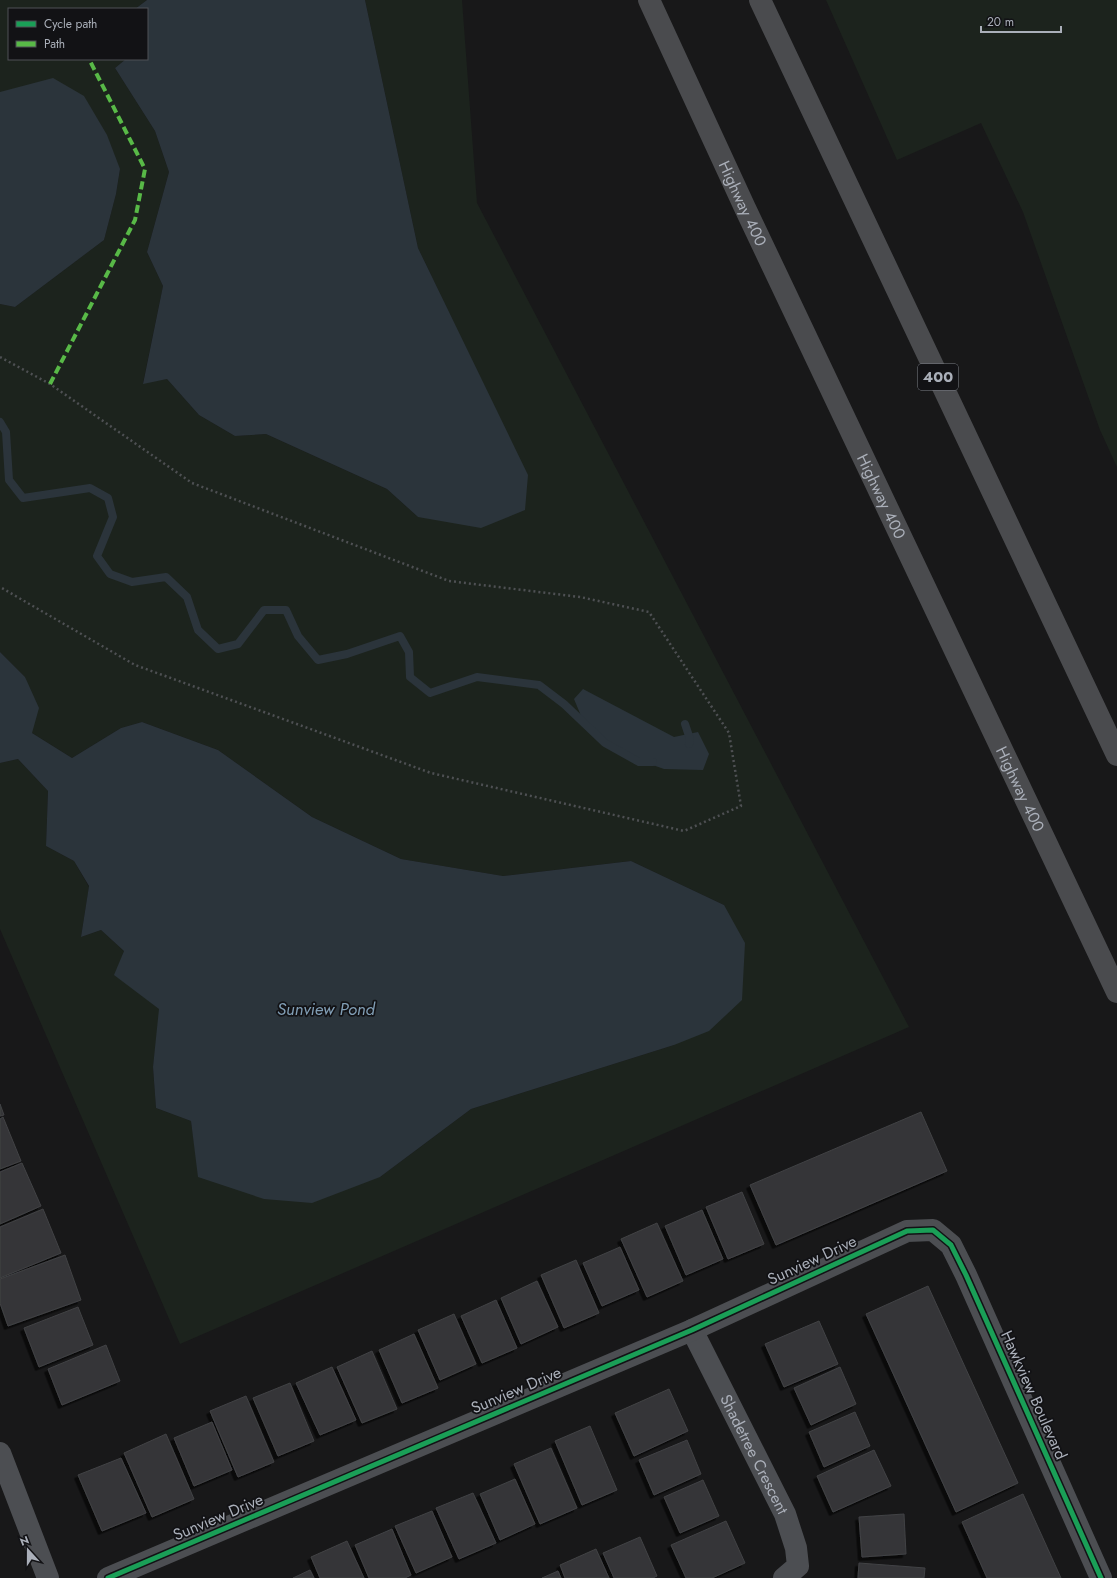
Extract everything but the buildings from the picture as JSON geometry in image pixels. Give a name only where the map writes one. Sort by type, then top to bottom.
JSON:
[{"type":"highway","name":"Highway 400","points":[[649,0],[1117,992]]},
{"type":"highway","name":"400","points":[[760,0],[1117,755]]},
{"type":"street","name":"Sunview Drive","points":[[108,1578],[692,1330],[907,1231],[933,1230]]},
{"type":"street","name":"Hawkview Boulevard","points":[[933,1230],[951,1245],[966,1275],[1101,1578]]},
{"type":"street","name":"Shadetree Crescent","points":[[692,1330],[785,1514],[796,1548],[798,1566],[784,1578]]},
{"type":"street","points":[[0,1453],[48,1578]]},
{"type":"path","points":[[0,357],[50,384],[192,483],[449,581],[580,597],[649,612],[729,733],[741,806],[684,831],[431,773],[135,665],[0,587]]},
{"type":"shaded area","points":[[0,0],[147,0],[136,8],[8,8],[8,60],[125,60],[115,68],[155,131],[169,172],[147,252],[163,286],[143,383],[167,379],[199,415],[235,436],[266,434],[387,489],[418,517],[527,475],[418,248],[365,0],[462,0],[477,203],[909,1027],[180,1344],[0,929],[0,763],[18,759],[48,791],[46,846],[74,861],[89,887],[81,937],[101,930],[124,951],[115,975],[160,1009],[153,1067],[156,1108],[191,1121],[199,1177],[380,1177],[471,1109],[674,1045],[724,905],[631,861],[503,876],[401,859],[312,817],[218,750],[142,722],[121,728],[72,758],[32,733],[25,677],[0,652],[0,304],[15,307],[104,240],[116,194],[120,169],[0,92]]},
{"type":"shaded area","points":[[826,0],[1117,0],[1117,467],[1100,430],[1023,212],[981,123],[897,160]]},
{"type":"water","points":[[147,0],[365,0],[418,248],[528,475],[525,510],[481,528],[418,517],[387,489],[266,434],[235,436],[199,415],[167,379],[143,384],[163,286],[147,252],[169,172],[155,131],[115,68],[125,60],[148,60],[148,8],[136,8]]},
{"type":"water","points":[[53,78],[84,96],[107,135],[120,169],[116,194],[104,240],[15,307],[0,304],[0,92]]},
{"type":"water","name":"Sunview Pond","points":[[0,652],[25,677],[39,708],[32,733],[72,758],[121,728],[142,722],[218,750],[312,817],[401,859],[503,876],[631,861],[724,905],[745,943],[742,1000],[709,1031],[674,1045],[471,1109],[380,1177],[312,1203],[264,1199],[198,1177],[191,1121],[156,1108],[153,1067],[159,1009],[114,975],[124,951],[101,930],[81,937],[89,886],[74,861],[46,846],[48,791],[18,759],[0,763]]},
{"type":"water","points":[[583,689],[674,737],[698,732],[709,754],[703,770],[664,769],[630,757],[584,723],[574,699]]},
{"type":"waterway","points":[[0,422],[6,432],[9,480],[23,498],[90,488],[108,498],[113,517],[97,556],[110,574],[132,582],[166,577],[187,597],[198,630],[218,649],[238,644],[264,610],[286,610],[298,636],[318,660],[347,654],[400,636],[409,652],[410,677],[430,693],[477,677],[539,685],[564,704],[605,743],[639,762],[653,762]]},
{"type":"waterway","points":[[685,724],[690,739],[689,744]]},
{"type":"marked path","points":[[50,384],[135,220],[145,169],[90,60]]},
{"type":"cycle path","points":[[108,1578],[692,1330],[907,1231],[933,1230],[951,1245],[966,1275],[1101,1578]]}]
